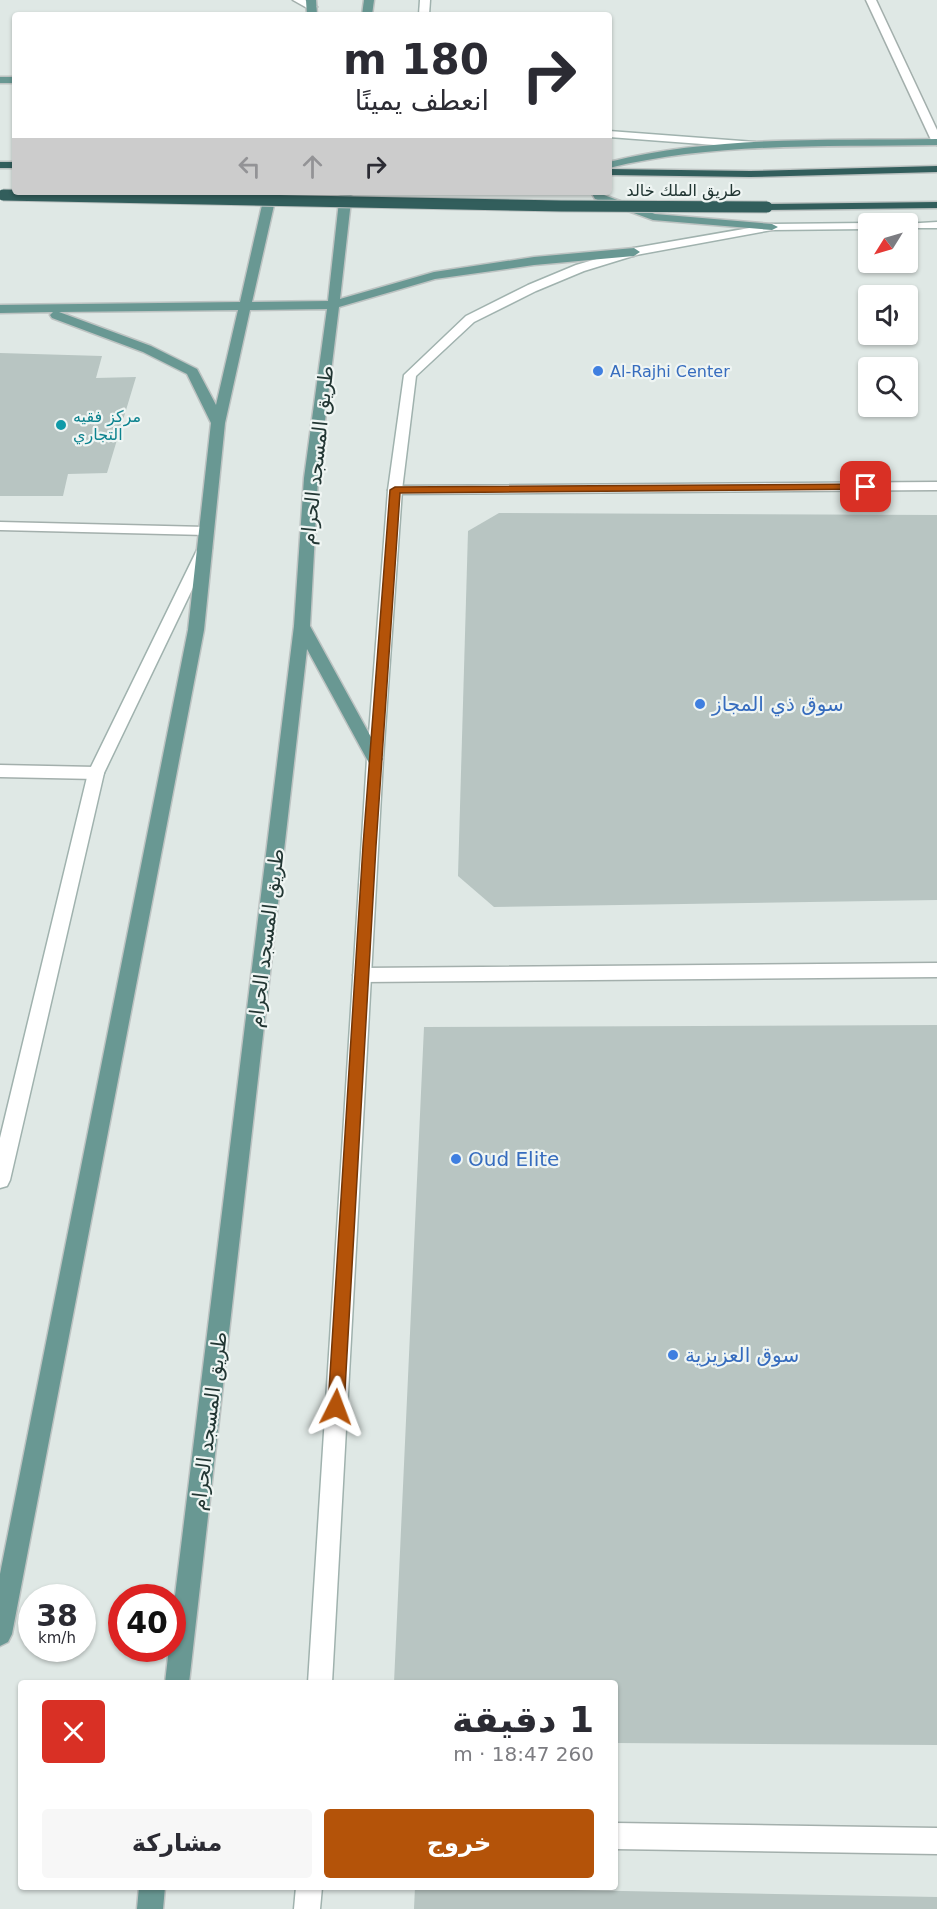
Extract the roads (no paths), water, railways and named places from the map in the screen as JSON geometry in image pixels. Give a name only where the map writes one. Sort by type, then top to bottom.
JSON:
[{"type":"highway","name":"طريق الملك خالد","points":[[612,172],[750,174],[937,169]]},
{"type":"highway","name":"طريق الملك خالد","points":[[2,195],[561,206],[937,205]]},
{"type":"main road","points":[[612,164],[645,156],[757,145],[937,142]]},
{"type":"main road","points":[[0,1634],[196,630],[218,423],[270,195]]},
{"type":"main road","name":"طريق المسجد الحرام","points":[[177,1680],[302,626],[311,478],[346,195]]},
{"type":"main road","points":[[598,195],[653,218],[772,227]]},
{"type":"main road","points":[[0,309],[40,311],[245,305],[333,305],[434,276],[534,261],[634,252]]},
{"type":"main road","points":[[40,311],[79,322],[137,345],[192,372],[218,423]]},
{"type":"main road","points":[[302,626],[375,759]]},
{"type":"main road","points":[[150,1909],[152,1890]]},
{"type":"street","points":[[298,0],[312,7]]},
{"type":"street","points":[[871,0],[937,142]]},
{"type":"street","points":[[612,134],[757,145]]},
{"type":"street","points":[[918,225],[937,225]]},
{"type":"street","points":[[320,1680],[375,759],[395,490],[410,375],[470,319],[532,288],[580,268],[634,252],[772,227],[858,226]]},
{"type":"street","points":[[395,490],[937,486]]},
{"type":"street","points":[[0,526],[206,539],[96,773],[0,1180]]},
{"type":"street","points":[[0,771],[96,773]]},
{"type":"street","points":[[362,975],[937,970]]},
{"type":"street","points":[[618,1836],[937,1841]]},
{"type":"street","points":[[307,1909],[309,1890]]},
{"type":"place","name":"Al-Rajhi Center","points":[[598,371]]},
{"type":"place","name":"مركز فقيه التجاري","points":[[61,425]]},
{"type":"place","name":"سوق ذي المجاز","points":[[700,704]]},
{"type":"place","name":"Oud Elite","points":[[456,1159]]},
{"type":"place","name":"سوق العزيزية","points":[[673,1355]]}]
